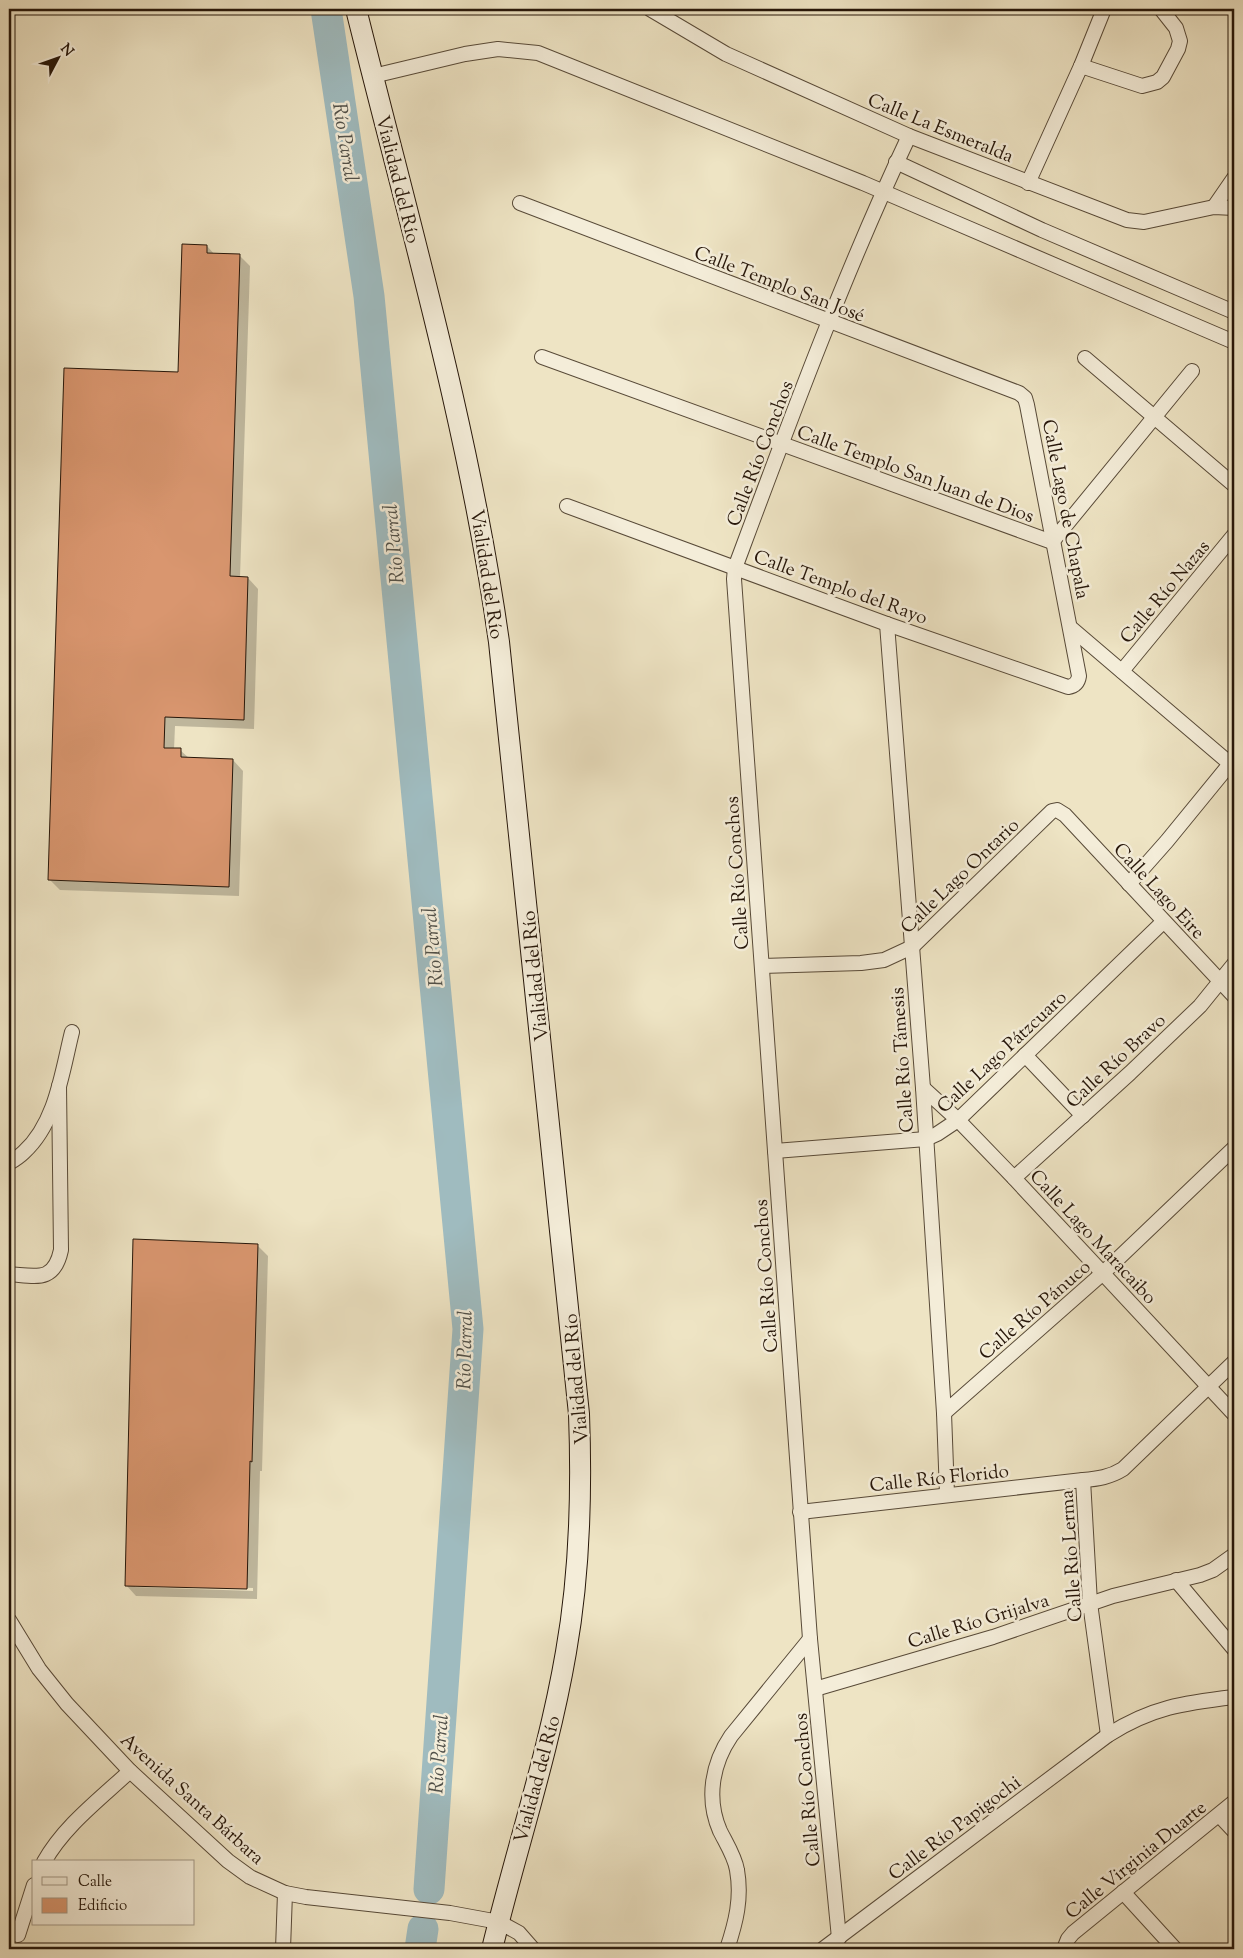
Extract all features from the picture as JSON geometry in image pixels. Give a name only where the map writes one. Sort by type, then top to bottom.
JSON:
[{"type":"main road","name":"Vialidad del Río","points":[[356,9],[462,432],[488,563],[499,642],[579,1414],[580,1529],[575,1595],[566,1653],[553,1717],[492,1949]]},
{"type":"street","points":[[1028,182],[1081,66],[1104,9]]},
{"type":"street","points":[[1081,66],[1142,86],[1157,82],[1163,77],[1178,49],[1180,41],[1176,28],[1161,9]]},
{"type":"street","name":"Calle La Esmeralda","points":[[653,10],[726,54],[909,136],[1127,220],[1144,222],[1214,207],[1234,208]]},
{"type":"street","points":[[372,76],[465,54],[498,49],[538,53],[883,192],[1234,342]]},
{"type":"street","name":"Calle Río Conchos","points":[[838,1938],[800,1512],[734,579],[735,568],[853,259],[909,136]]},
{"type":"street","points":[[896,162],[1042,230],[1234,312]]},
{"type":"street","points":[[1214,207],[1234,178]]},
{"type":"street","name":"Calle Templo San José","points":[[520,203],[830,322],[1013,389],[1025,398]]},
{"type":"street","name":"Calle Templo San Juan de Dios","points":[[542,357],[1052,542]]},
{"type":"street","points":[[1085,358],[1234,486]]},
{"type":"street","points":[[1052,542],[1192,371]]},
{"type":"street","name":"Calle Lago de Chapala","points":[[1025,398],[1052,542],[1071,628],[1079,676],[1074,685]]},
{"type":"street","name":"Calle Templo del Rayo","points":[[567,506],[887,624],[1068,687],[1074,685]]},
{"type":"street","name":"Calle Río Nazas","points":[[1122,671],[1234,535]]},
{"type":"street","name":"Calle Río Támesis","points":[[887,624],[923,1088],[944,1412],[947,1494]]},
{"type":"street","name":"Calle Lago de Chapala","points":[[1071,628],[1233,763]]},
{"type":"street","points":[[1129,884],[1233,763]]},
{"type":"street","name":"Calle Lago Ontario","points":[[762,966],[861,963],[884,960],[912,947],[1052,811],[1057,810]]},
{"type":"street","name":"Calle Lago Eire","points":[[1057,810],[1065,815],[1234,996]]},
{"type":"street","name":"Calle Lago Pátzcuaro","points":[[775,1150],[926,1139],[938,1134],[958,1120],[1163,922]]},
{"type":"street","name":"Calle Río Bravo","points":[[1014,1178],[1200,1006],[1234,964]]},
{"type":"street","points":[[9,1163],[24,1152],[48,1119],[59,1086],[72,1032]]},
{"type":"street","points":[[1025,1055],[1083,1116]]},
{"type":"street","points":[[9,1274],[38,1276],[48,1274],[54,1269],[61,1250],[59,1086]]},
{"type":"street","name":"Calle Lago Maracaibo","points":[[923,1088],[958,1120],[1014,1178],[1234,1414]]},
{"type":"street","name":"Calle Río Pánuco","points":[[944,1412],[1103,1273],[1234,1148]]},
{"type":"street","name":"Calle Río Lerma","points":[[1108,1735],[1090,1603],[1083,1480],[1104,1478],[1123,1469],[1234,1362]]},
{"type":"street","name":"Calle Río Florido","points":[[800,1512],[1083,1480]]},
{"type":"street","name":"Calle Río Grijalva","points":[[815,1689],[993,1637],[1090,1603],[1213,1570],[1234,1555]]},
{"type":"street","points":[[1176,1580],[1234,1648]]},
{"type":"street","name":"Avenida Santa Bárbara","points":[[9,1620],[39,1669],[66,1704],[130,1771],[228,1861],[250,1877],[285,1892],[450,1913],[499,1922]]},
{"type":"street","points":[[727,1949],[740,1904],[740,1884],[737,1867],[719,1829],[713,1805],[713,1782],[716,1763],[721,1750],[731,1736],[810,1639]]},
{"type":"street","name":"Calle Río Papigochi","points":[[823,1949],[1108,1735],[1130,1721],[1153,1711],[1173,1706],[1234,1696]]},
{"type":"street","points":[[45,1860],[50,1850],[66,1832],[130,1771]]},
{"type":"street","name":"Calle Virginia Duarte","points":[[1064,1949],[1072,1933],[1234,1802]]},
{"type":"street","points":[[1219,1815],[1234,1831]]},
{"type":"street","points":[[18,1935],[32,1891]]},
{"type":"street","points":[[283,1949],[285,1892]]},
{"type":"street","points":[[1123,1892],[1175,1949]]},
{"type":"street","points":[[499,1922],[519,1933],[533,1949]]},
{"type":"building","points":[[182,244],[207,245],[207,253],[240,254],[230,576],[248,577],[244,720],[165,717],[164,748],[181,748],[181,757],[233,759],[229,887],[48,880],[64,368],[178,372]]},
{"type":"building","points":[[133,1239],[258,1244],[247,1589],[125,1586]]},
{"type":"waterway","name":"Río Parral","points":[[326,9],[369,296],[468,1329],[429,1889]]},
{"type":"waterway","name":"Río Parral","points":[[420,1949],[423,1929]]}]
